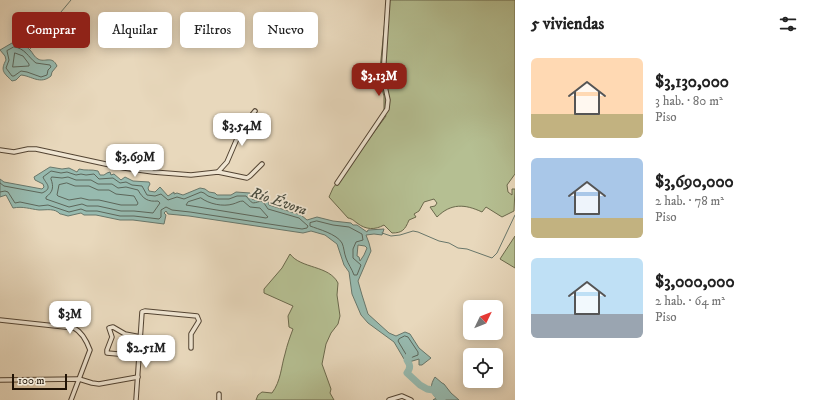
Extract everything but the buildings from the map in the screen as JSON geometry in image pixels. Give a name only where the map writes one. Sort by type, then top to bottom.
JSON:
[{"type":"street","points":[[337,183],[387,109],[388,100],[383,76],[388,0]]},
{"type":"street","points":[[218,172],[227,162],[242,127],[255,111]]},
{"type":"street","points":[[0,150],[14,152],[36,149],[124,168],[153,172],[191,175],[218,172],[247,178],[262,164]]},
{"type":"street","points":[[136,400],[142,312],[145,311],[197,316],[199,321],[191,334],[191,348]]},
{"type":"street","points":[[0,320],[76,328],[86,341],[90,350],[71,400]]},
{"type":"street","points":[[140,356],[107,353],[112,337],[109,327],[115,328],[125,334],[141,337]]},
{"type":"street","points":[[0,380],[79,379],[99,384],[138,377]]},
{"type":"street","points":[[218,394],[219,400]]},
{"type":"street","points":[[389,400],[402,396],[411,400]]},
{"type":"green space","points":[[387,0],[515,0],[515,174],[507,185],[508,192],[512,195],[512,189],[515,189],[514,211],[502,217],[486,207],[482,212],[470,207],[458,206],[442,212],[437,217],[430,207],[435,206],[437,203],[434,199],[424,202],[419,211],[414,214],[416,217],[409,220],[403,230],[392,233],[384,225],[377,228],[370,228],[360,225],[348,218],[329,197],[333,188],[386,116],[384,112],[384,96],[379,79]]},
{"type":"green space","points":[[515,236],[515,268],[500,259]]},
{"type":"green space","points":[[290,254],[301,262],[328,273],[334,277],[338,283],[337,295],[340,316],[338,324],[331,333],[326,344],[322,364],[331,389],[330,393],[334,400],[256,400],[258,395],[262,392],[272,393],[275,388],[293,329],[289,327],[288,316],[293,306],[264,293],[264,289],[282,268]]},
{"type":"water","points":[[12,43],[12,48],[27,48],[38,59],[51,60],[57,66],[52,72],[51,76],[47,79],[40,80],[21,75],[16,80],[12,81],[4,72],[3,67],[6,60],[5,56],[0,50]]},
{"type":"water","name":"Río Évora","points":[[50,167],[62,169],[69,168],[77,172],[79,169],[95,170],[98,171],[100,175],[110,172],[111,175],[114,174],[121,180],[125,177],[133,181],[149,182],[149,191],[155,192],[160,187],[168,196],[174,192],[174,194],[177,193],[183,195],[200,188],[217,195],[231,195],[236,192],[250,193],[252,199],[255,200],[256,196],[259,195],[268,200],[269,205],[301,215],[307,220],[317,217],[351,223],[367,232],[368,230],[384,229],[382,235],[366,235],[371,251],[358,281],[368,314],[389,333],[396,336],[405,332],[410,334],[419,348],[431,358],[422,365],[419,365],[419,359],[409,362],[404,359],[394,342],[368,323],[361,315],[352,294],[349,272],[344,265],[337,244],[325,235],[311,231],[303,233],[168,214],[166,211],[164,213],[166,215],[164,224],[120,220],[96,215],[84,215],[81,213],[68,216],[53,210],[39,210],[23,207],[13,208],[6,195],[0,197],[0,179],[4,182],[42,189],[44,187],[43,184],[35,180],[34,177]],"holes":[[[358,245],[365,246],[367,248],[360,261],[359,257],[357,256]]]},
{"type":"water","points":[[435,377],[459,400],[433,400],[436,398],[431,388]]},
{"type":"waterway","points":[[30,49],[71,0]]},
{"type":"waterway","points":[[382,233],[391,236],[413,231],[418,232],[439,241],[449,243],[458,248],[467,249],[492,258],[497,253],[515,215]]},
{"type":"waterway","name":"Río Évora","points":[[410,353],[407,360],[410,366],[407,373],[420,385],[427,389],[433,390],[442,400]]}]
